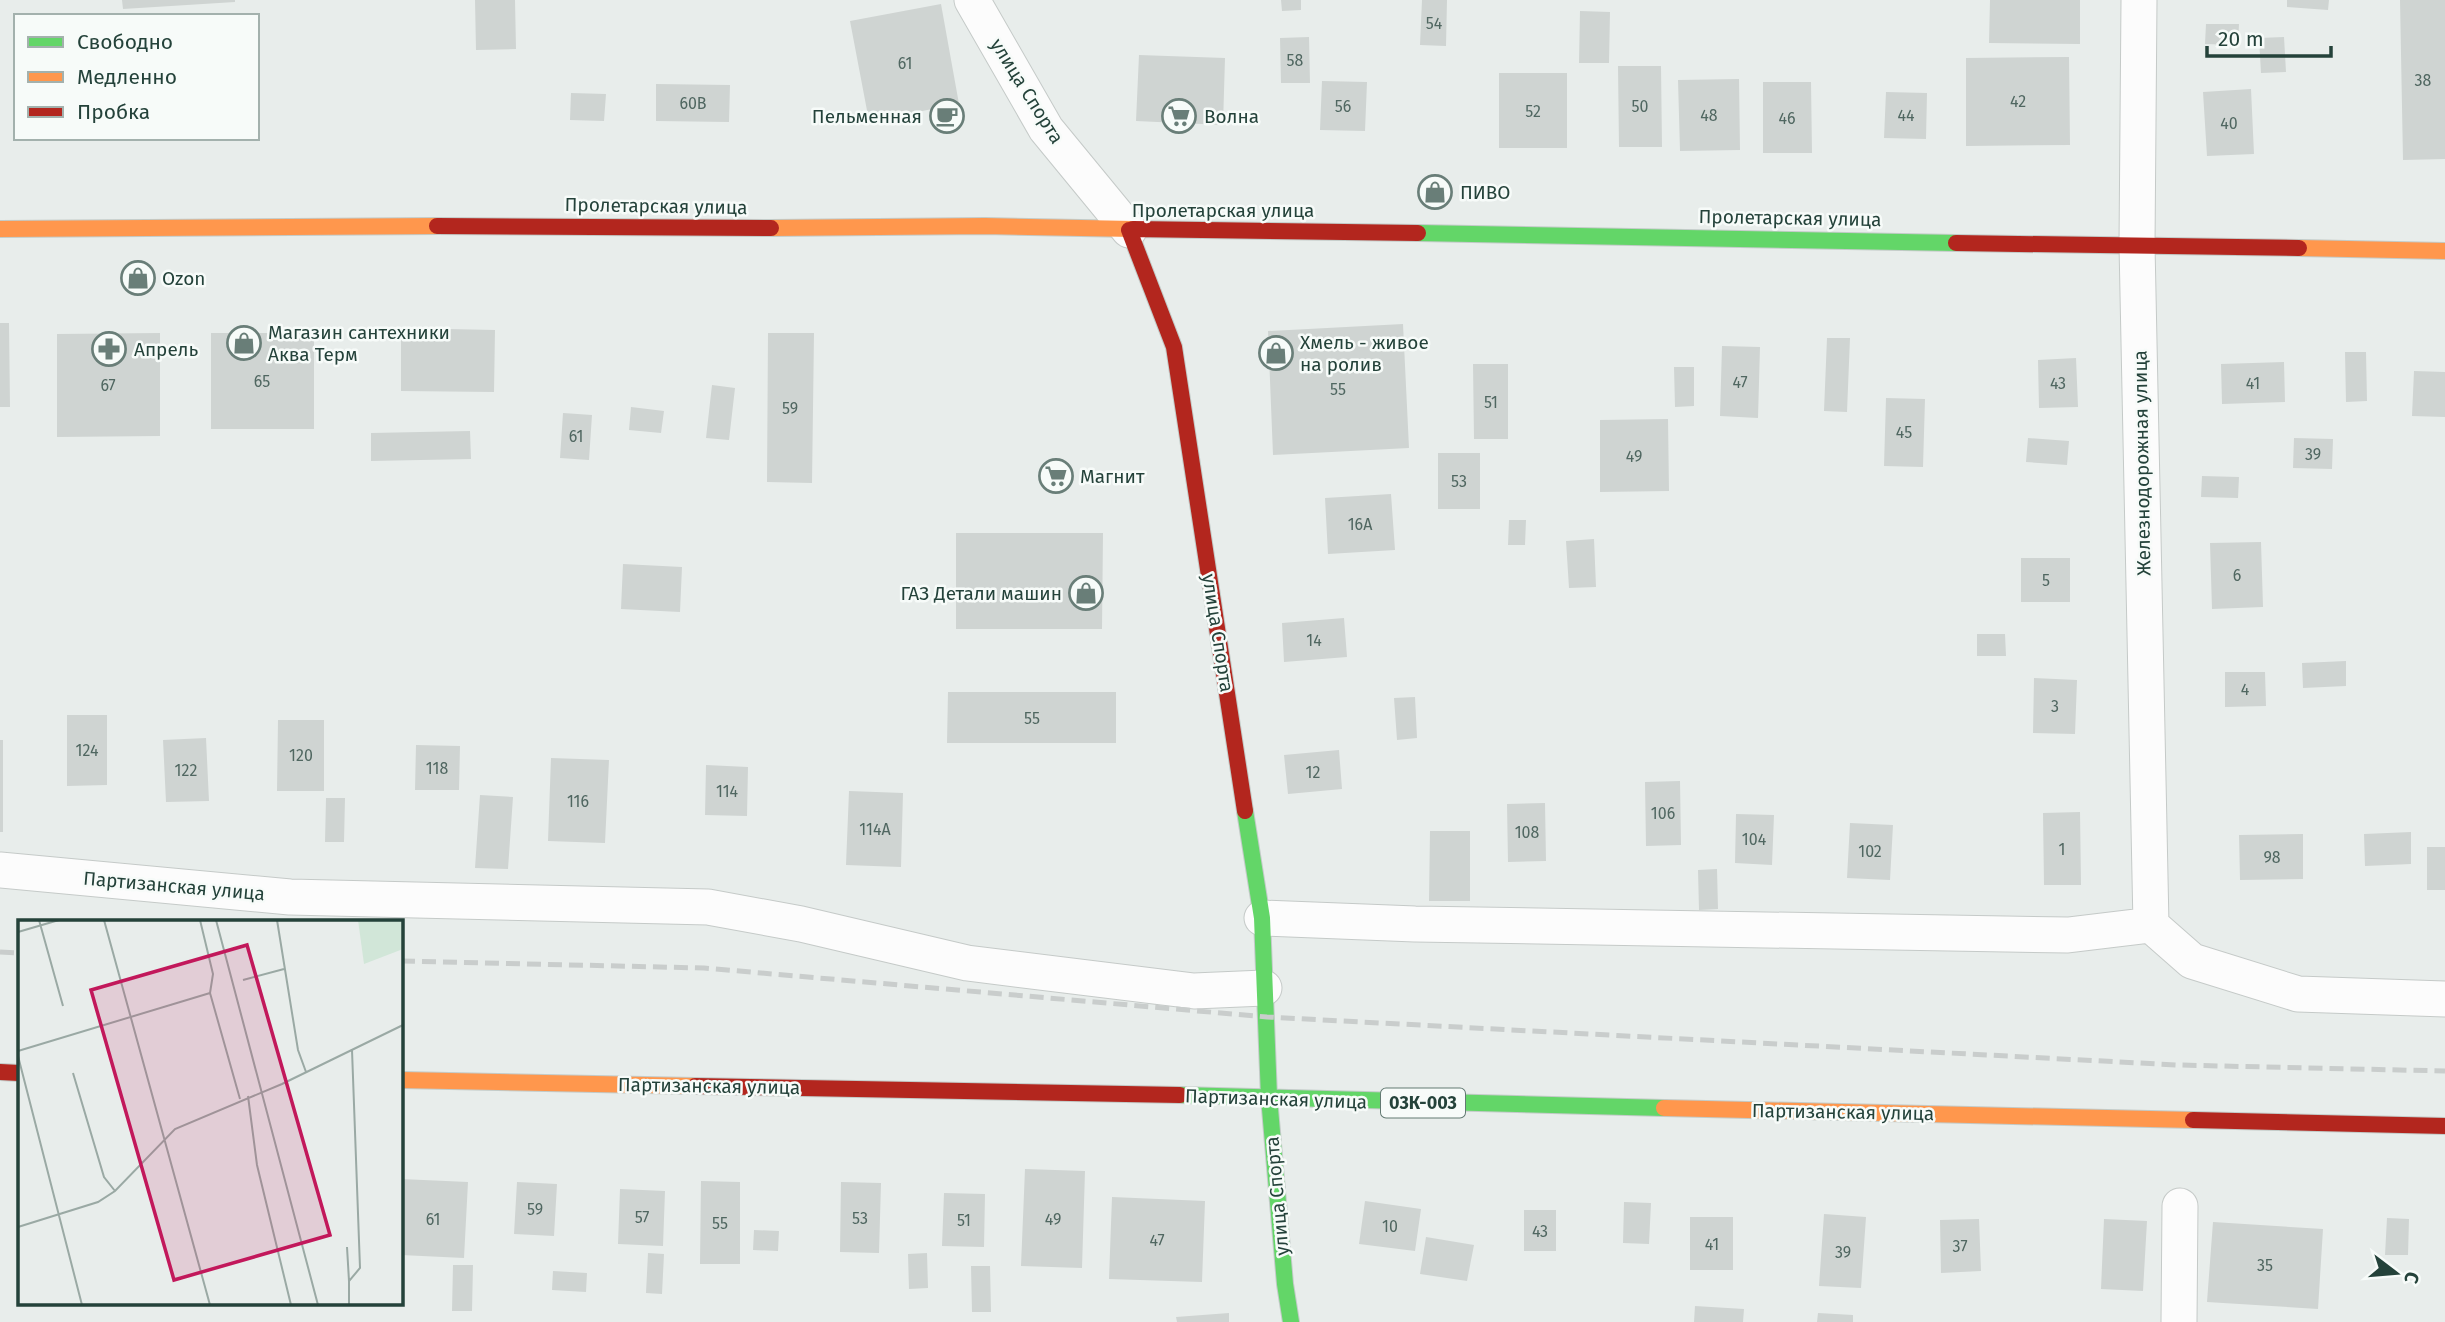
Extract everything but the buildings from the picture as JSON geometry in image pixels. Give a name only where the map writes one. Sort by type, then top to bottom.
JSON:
[{"type":"street","name":"улица Спорта","points":[[972,0],[1046,129],[1129,230],[1174,347],[1262,918],[1269,1097],[1285,1284],[1291,1322]]},
{"type":"street","name":"Железнодорожная улица","points":[[2139,0],[2137,245],[2151,925]]},
{"type":"street","name":"Пролетарская улица","points":[[0,229],[519,225],[836,229],[985,226],[2445,251]]},
{"type":"street","name":"Партизанская улица","points":[[0,870],[290,897],[708,907],[801,924],[967,963],[1194,991],[1264,988]]},
{"type":"street","points":[[1262,918],[1415,924],[2068,935],[2151,925],[2192,961],[2298,994],[2445,999]]},
{"type":"street","points":[[0,1072],[18,1073]]},
{"type":"street","name":"Партизанская улица","points":[[402,1080],[1269,1097],[1331,1101],[2445,1126]]},
{"type":"street","points":[[2179,1322],[2180,1206]]},
{"type":"railway","points":[[0,952],[18,953]]},
{"type":"railway","points":[[402,961],[704,968],[1267,1017],[2177,1065],[2445,1071]]},
{"type":"traffic: fast","points":[[1418,233],[1956,243]]},
{"type":"traffic: fast","points":[[1245,811],[1262,918],[1269,1097],[1285,1284],[1291,1322]]},
{"type":"traffic: fast","points":[[1180,1095],[1664,1108]]},
{"type":"traffic: slow","points":[[0,229],[437,226]]},
{"type":"traffic: slow","points":[[771,228],[985,226],[1133,229]]},
{"type":"traffic: slow","points":[[2299,248],[2445,251]]},
{"type":"traffic: slow","points":[[402,1080],[695,1086]]},
{"type":"traffic: slow","points":[[1664,1108],[2193,1120]]},
{"type":"traffic: jam","points":[[437,226],[771,228]]},
{"type":"traffic: jam","points":[[1133,229],[1418,233]]},
{"type":"traffic: jam","points":[[1129,230],[1174,347],[1245,811]]},
{"type":"traffic: jam","points":[[1956,243],[2299,248]]},
{"type":"traffic: jam","points":[[0,1072],[18,1073]]},
{"type":"traffic: jam","points":[[695,1086],[1180,1095]]},
{"type":"traffic: jam","points":[[2193,1120],[2445,1126]]},
{"type":"place","name":"Пельменная","points":[[947,116]]},
{"type":"place","name":"Волна","points":[[1179,116]]},
{"type":"place","name":"ПИВО","points":[[1435,192]]},
{"type":"place","name":"Ozon","points":[[138,278]]},
{"type":"place","name":"Магазин сантехники Аква Терм","points":[[244,343]]},
{"type":"place","name":"Апрель","points":[[109,349]]},
{"type":"place","name":"Хмель - живое на ролив","points":[[1276,353]]},
{"type":"place","name":"Магнит","points":[[1056,476]]},
{"type":"place","name":"ГАЗ Детали машин","points":[[1086,593]]}]
